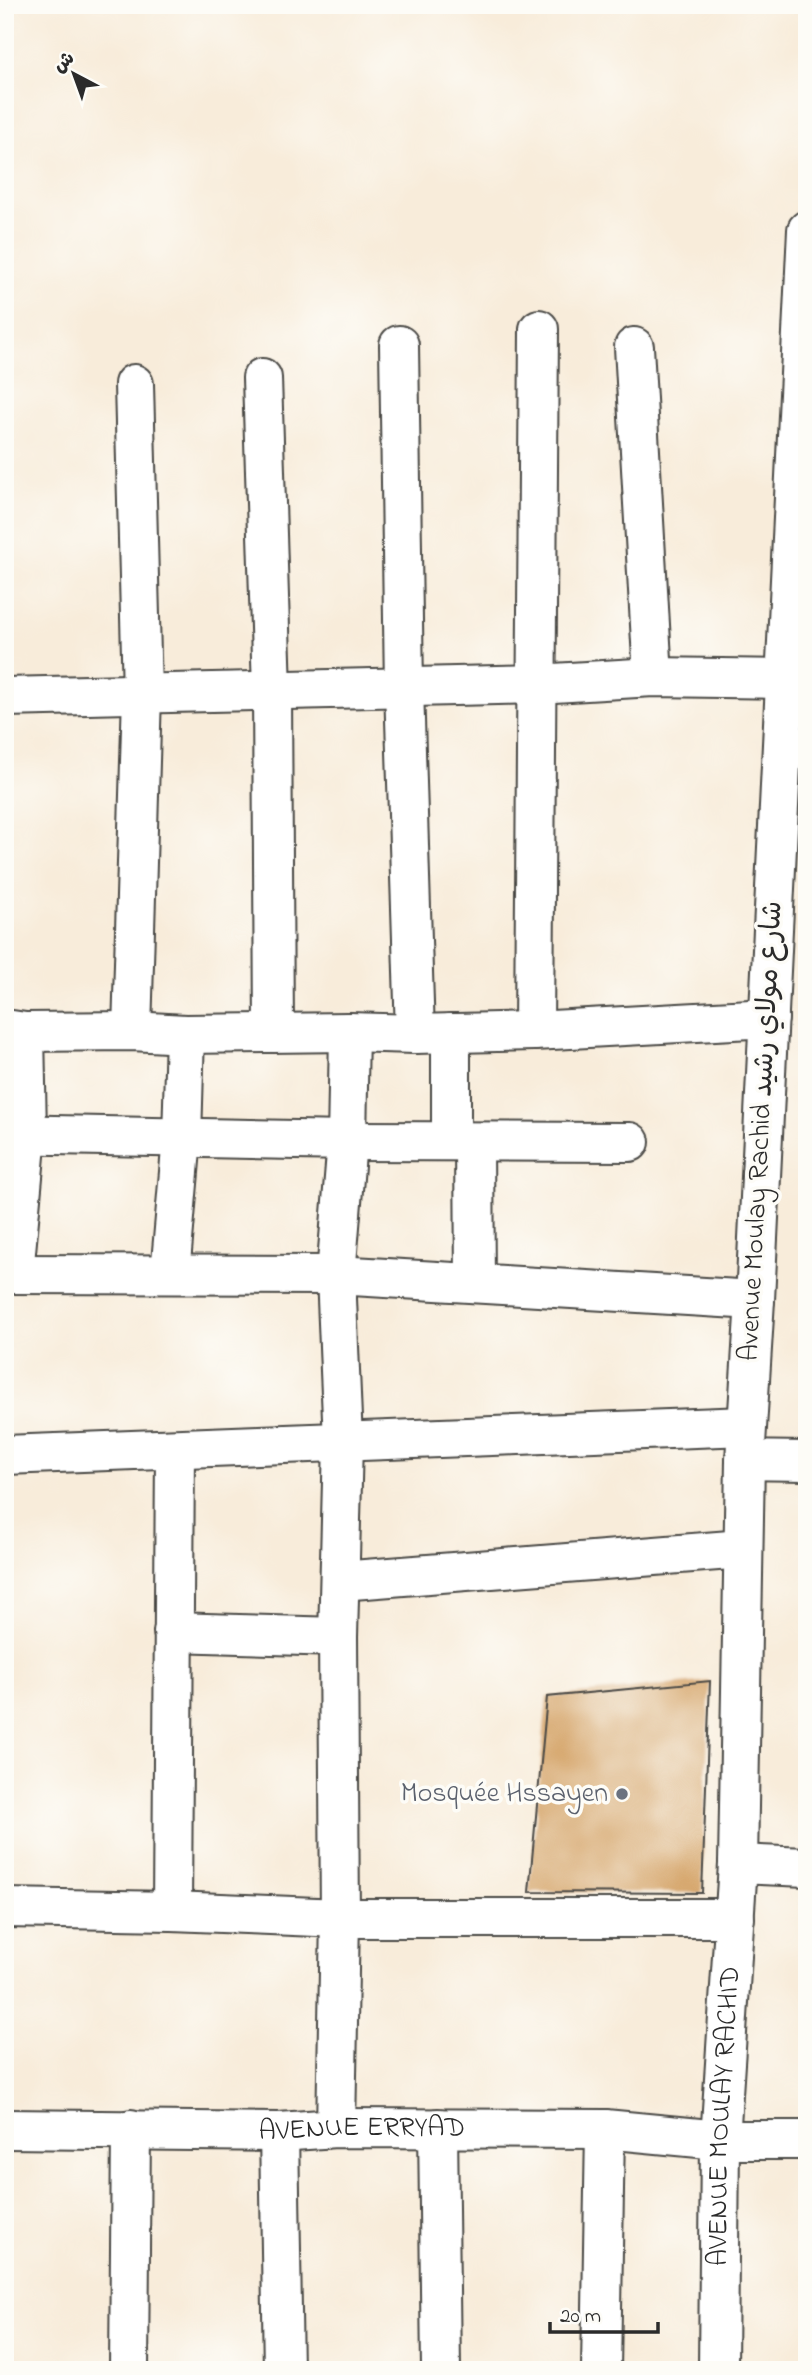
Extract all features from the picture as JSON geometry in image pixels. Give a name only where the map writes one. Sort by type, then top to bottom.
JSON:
[{"type":"street","name":"Avenue Moulay Rachid شارع مولاي رشيد","points":[[738,1864],[746,1443],[807,230]]},
{"type":"street","points":[[534,1031],[539,329]]},
{"type":"street","points":[[399,345],[404,688],[433,1033],[463,1142],[475,1283]]},
{"type":"street","points":[[634,348],[653,677]]},
{"type":"street","points":[[262,378],[272,691],[274,1033]]},
{"type":"street","points":[[132,1031],[142,694],[134,384]]},
{"type":"street","points":[[5,697],[537,684],[653,677],[784,679]]},
{"type":"street","points":[[755,1300],[336,1275],[10,1273],[16,1134],[15,1030],[185,1034],[349,1031],[433,1033],[534,1031],[769,1018]]},
{"type":"street","points":[[336,2128],[340,1918],[338,1637],[342,1442],[336,1275],[347,1141],[349,1031]]},
{"type":"street","points":[[170,1274],[182,1138],[185,1034]]},
{"type":"street","points":[[16,1134],[347,1141],[630,1142]]},
{"type":"street","points":[[5,1455],[342,1442],[746,1443],[807,1461]]},
{"type":"street","points":[[172,1911],[175,1449]]},
{"type":"street","points":[[340,1580],[743,1549]]},
{"type":"street","points":[[173,1632],[338,1637]]},
{"type":"street","points":[[738,1864],[807,1867]]},
{"type":"street","name":"AVENUE MOULAY RACHID","points":[[718,2370],[720,2140],[738,1864]]},
{"type":"street","points":[[5,1908],[340,1918],[735,1918]]},
{"type":"street","name":"AVENUE ERRYAD","points":[[5,2129],[279,2132],[336,2128],[605,2129],[720,2140],[807,2140]]},
{"type":"street","points":[[438,2128],[441,2370]]},
{"type":"street","points":[[129,2370],[131,2129]]},
{"type":"street","points":[[601,2370],[605,2129]]},
{"type":"street","points":[[279,2132],[283,2370]]},
{"type":"building","name":"Mosquée Hssayen","points":[[710,1681],[702,1893],[529,1892],[547,1697]]},
{"type":"place","name":"Mosquée Hssayen","points":[[622,1794]]}]
